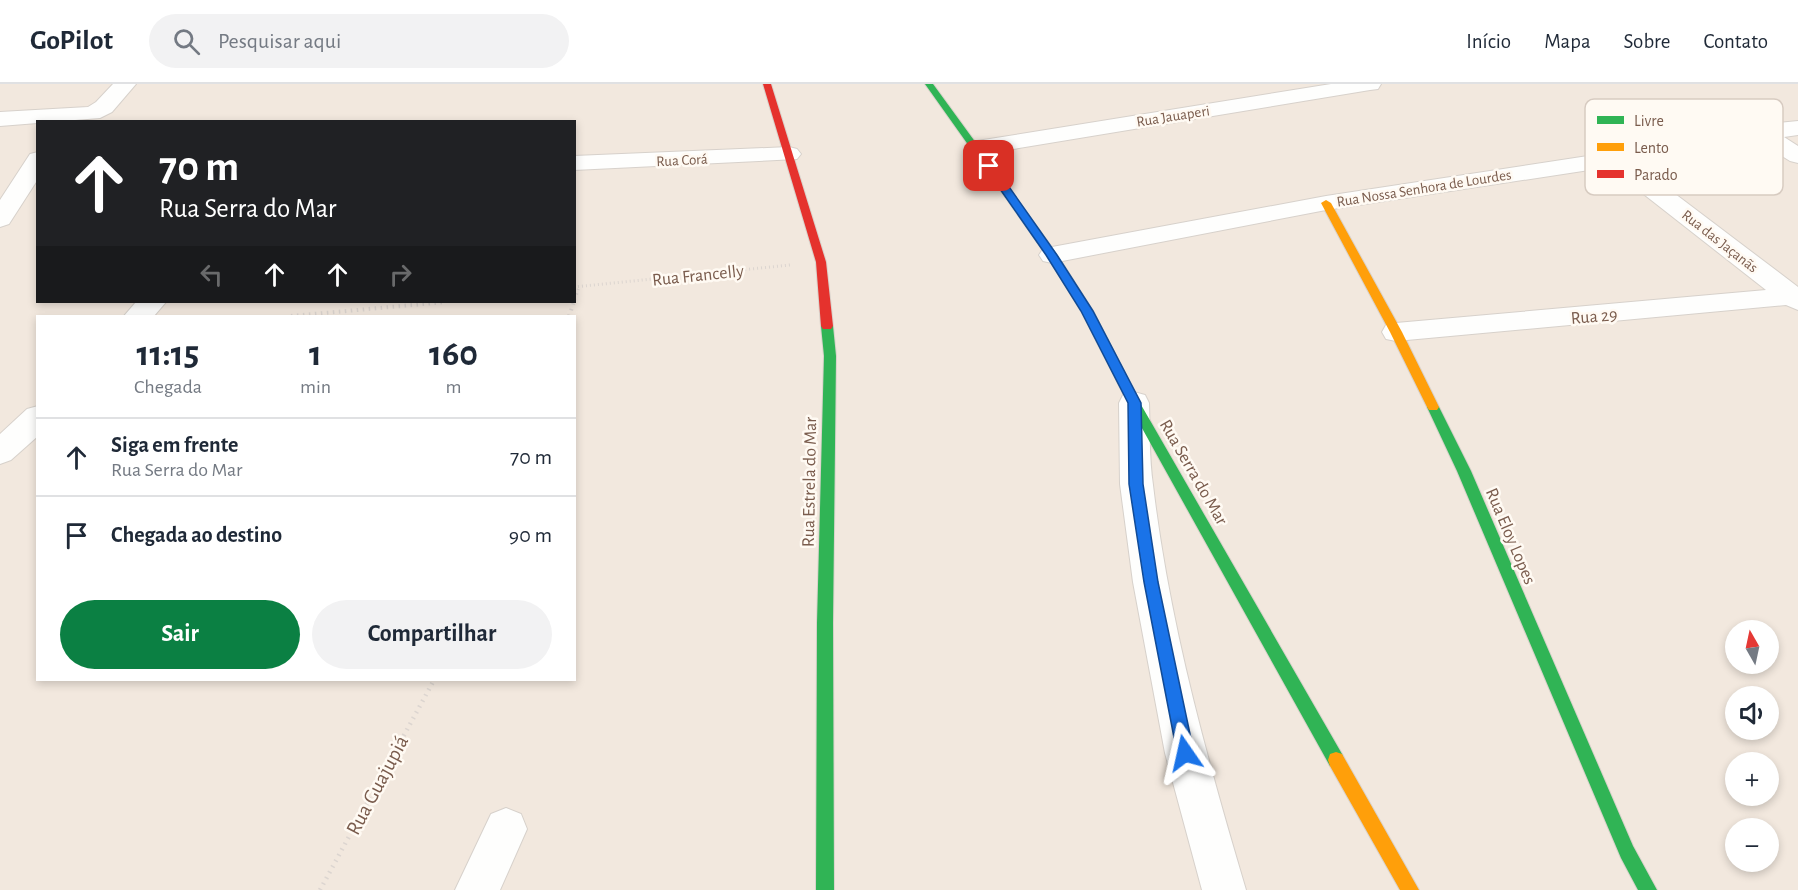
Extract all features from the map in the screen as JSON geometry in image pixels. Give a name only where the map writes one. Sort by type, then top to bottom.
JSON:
[{"type":"street","points":[[0,119],[64,118],[99,110],[116,96],[125,84]]},
{"type":"street","name":"Rua Estrela do Mar","points":[[767,84],[821,262],[830,356],[825,623],[825,890]]},
{"type":"street","name":"Rua Serra do Mar","points":[[929,84],[1052,255],[1087,311],[1134,403],[1410,890]]},
{"type":"street","name":"Rua Jauaperi","points":[[976,148],[1370,84]]},
{"type":"street","name":"Rua Nossa Senhora de Lourdes","points":[[1783,130],[1798,128]]},
{"type":"street","points":[[1783,147],[1798,156]]},
{"type":"street","name":"Rua Corá","points":[[576,163],[789,154]]},
{"type":"street","points":[[3,214],[36,162]]},
{"type":"street","name":"Rua Nossa Senhora de Lourdes","points":[[1052,255],[1326,203],[1585,163]]},
{"type":"street","name":"Rua das Jaçanãs","points":[[1661,195],[1795,298]]},
{"type":"street","name":"Rua Eloy Lopes","points":[[1326,203],[1396,332],[1464,471],[1626,852],[1648,890]]},
{"type":"street","points":[[3,214],[36,206]]},
{"type":"street","name":"Rua 29","points":[[1396,332],[1795,298]]},
{"type":"street","points":[[139,315],[151,303]]},
{"type":"street","points":[[1134,403],[1136,484],[1151,582],[1185,753],[1224,890]]},
{"type":"street","points":[[0,452],[36,419]]},
{"type":"street","points":[[477,890],[506,829]]},
{"type":"path","name":"Rua Francelly","points":[[577,287],[821,262]]},
{"type":"path","points":[[302,315],[435,303]]},
{"type":"path","name":"Rua Guajupiá","points":[[320,890],[433,681]]},
{"type":"shaded area","points":[[0,84],[1798,84],[1798,890],[0,890]]},
{"type":"traffic: fast","points":[[929,84],[1052,255],[1087,311],[1134,403],[1336,760]]},
{"type":"traffic: fast","points":[[825,890],[825,623],[830,356],[827,326]]},
{"type":"traffic: fast","points":[[1433,407],[1464,471],[1627,852],[1648,890]]},
{"type":"traffic: slow","points":[[1326,203],[1396,332],[1433,407]]},
{"type":"traffic: slow","points":[[1336,760],[1410,890]]},
{"type":"traffic: jam","points":[[767,84],[821,262],[827,326]]},
{"type":"route","points":[[989,166],[1052,255],[1087,311],[1134,403],[1136,484],[1151,582],[1185,753]]}]
